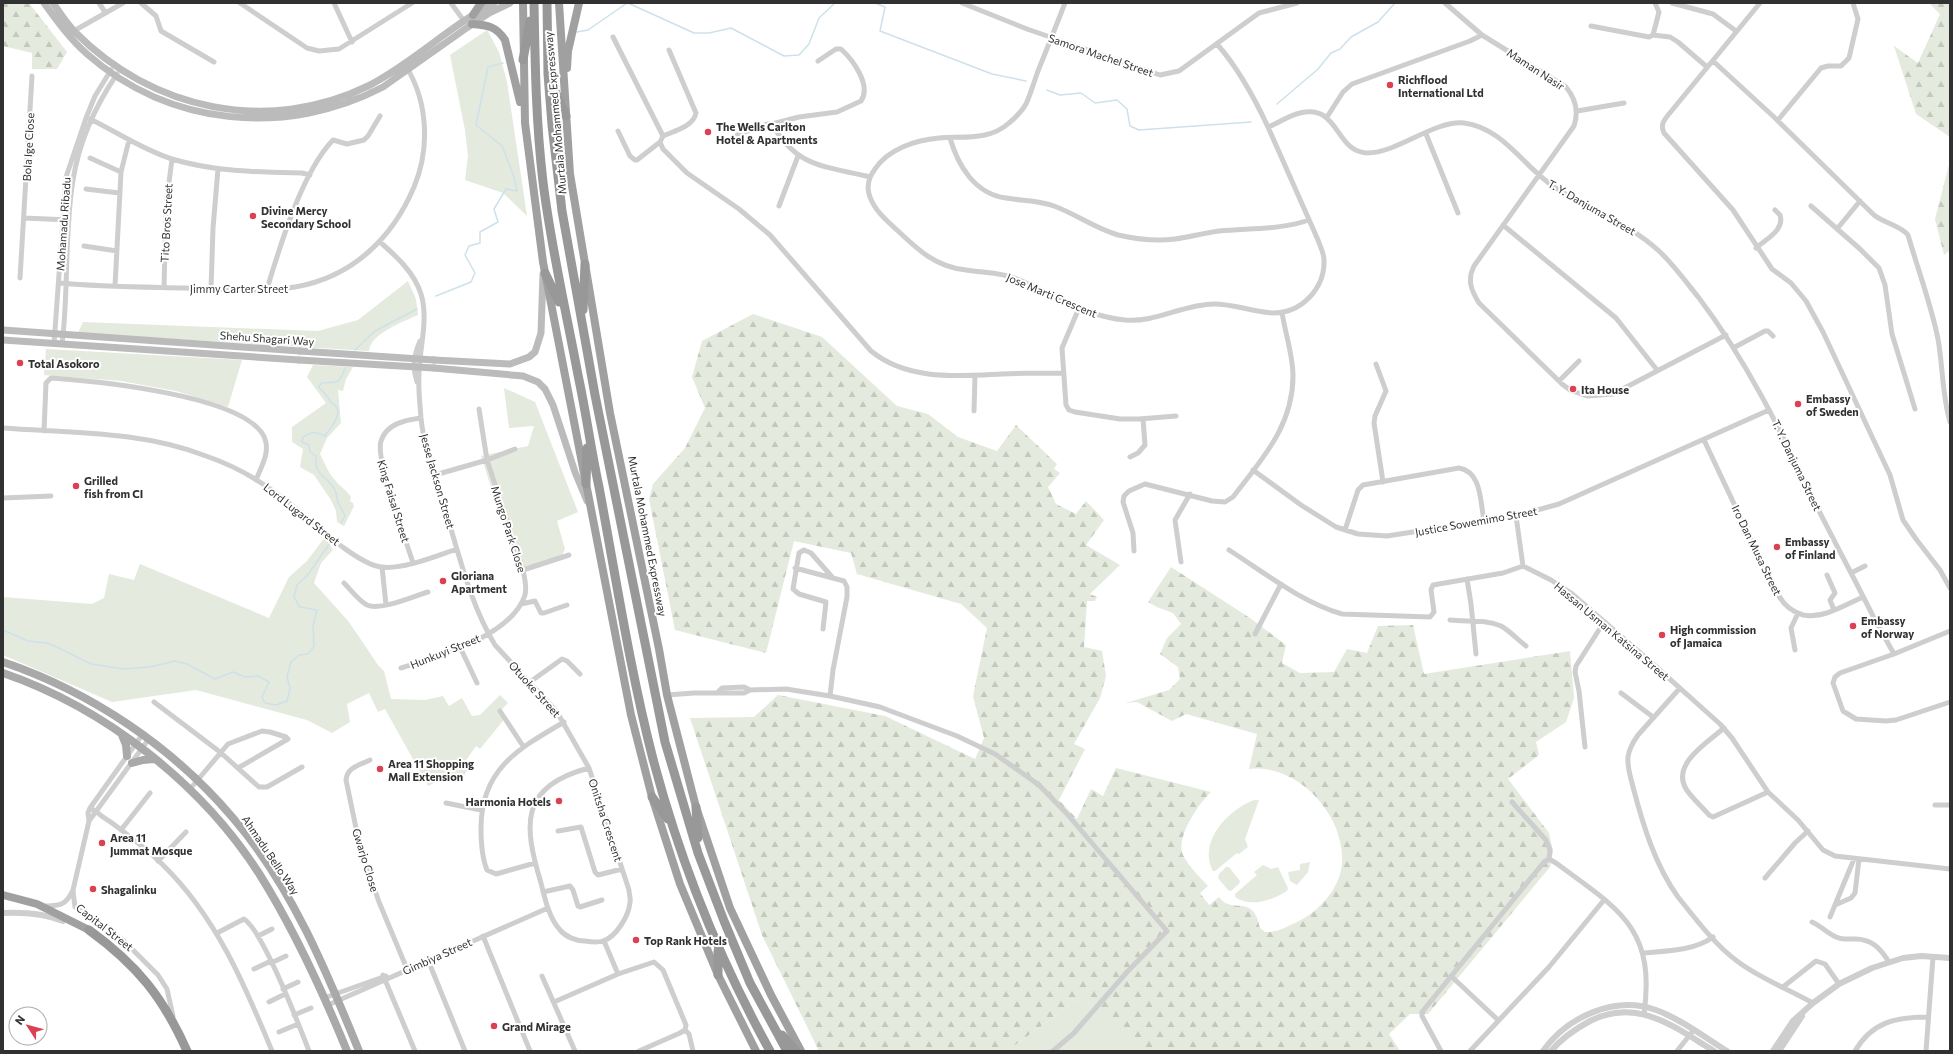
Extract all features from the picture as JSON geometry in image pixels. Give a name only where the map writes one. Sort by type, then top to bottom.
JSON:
[{"type":"highway","points":[[473,15],[481,3]]},
{"type":"highway","points":[[523,3],[525,123]]},
{"type":"highway","name":"Murtala Mohammed Expressway","points":[[547,3],[548,74],[552,125],[562,211],[583,329],[665,742],[698,853],[724,921],[750,983],[786,1051]]},
{"type":"highway","name":"Murtala Mohammed Expressway","points":[[559,3],[570,174],[610,413],[667,695],[696,807],[730,908],[771,995],[801,1051]]},
{"type":"highway","points":[[564,91],[568,51],[579,3]]},
{"type":"highway","points":[[523,60],[534,4]]},
{"type":"highway","name":"Murtala Mohammed Expressway","points":[[534,4],[540,146],[553,243],[643,717],[672,825],[693,887],[743,1002],[770,1051]]},
{"type":"highway","points":[[472,24],[492,26],[500,32],[505,40],[511,57],[525,123],[545,273],[628,700],[652,797],[680,884],[718,975],[756,1051]]},
{"type":"highway","points":[[548,74],[566,116]]},
{"type":"highway","points":[[583,329],[585,264]]},
{"type":"highway","points":[[545,273],[566,315]]},
{"type":"highway","points":[[586,484],[587,428]]},
{"type":"highway","points":[[652,797],[672,825]]},
{"type":"highway","points":[[696,807],[698,853]]},
{"type":"highway","points":[[3,895],[41,906],[89,930],[118,952],[138,971],[156,993],[175,1025],[187,1051]]},
{"type":"highway","points":[[718,947],[718,975]]},
{"type":"highway","points":[[772,1024],[796,1051]]},
{"type":"main road","points":[[44,3],[71,33],[115,71],[155,89],[187,101],[230,110],[269,111],[311,105],[347,95],[407,66],[472,24],[510,3]]},
{"type":"main road","points":[[54,3],[71,33]]},
{"type":"main road","points":[[407,66],[464,21],[494,3]]},
{"type":"main road","name":"Shehu Shagari Way","points":[[3,330],[510,364],[529,357],[537,347],[541,333],[543,262]]},
{"type":"main road","name":"Shehu Shagari Way","points":[[3,340],[434,368],[530,378],[538,382],[549,396],[575,472],[592,512]]},
{"type":"main road","points":[[3,348],[13,341]]},
{"type":"main road","name":"Ahmadu Bello Way","points":[[3,662],[38,675],[76,693],[110,712],[198,780],[234,818],[269,868],[306,932],[337,997],[359,1051]]},
{"type":"main road","name":"Ahmadu Bello Way","points":[[3,673],[58,697],[86,712],[122,735],[190,789],[224,827],[259,874],[296,938],[347,1051]]},
{"type":"main road","points":[[122,735],[126,744],[129,759],[154,759]]},
{"type":"street","points":[[99,3],[105,12]]},
{"type":"street","points":[[71,33],[123,3]]},
{"type":"street","points":[[141,3],[156,16],[161,31],[214,62]]},
{"type":"street","points":[[240,3],[312,50],[329,51],[339,49],[352,42],[412,3]]},
{"type":"street","points":[[334,3],[352,42]]},
{"type":"street","points":[[451,3],[464,21]]},
{"type":"street","name":"Samora Machel Street","points":[[962,3],[1052,38],[1160,76],[1178,70],[1259,13],[1297,3]]},
{"type":"street","points":[[772,124],[790,150],[798,156],[813,164],[870,177],[882,161],[900,148],[924,141],[988,135],[1009,123],[1026,103],[1065,3]]},
{"type":"street","points":[[1653,34],[1659,12],[1655,3]]},
{"type":"street","points":[[1672,3],[1713,14],[1736,31]]},
{"type":"street","points":[[1760,3],[1669,114],[1664,121],[1662,128],[1673,143],[1733,210],[1756,248],[1772,269],[1791,283],[1806,301],[1823,332],[1890,475],[1903,520],[1940,570],[1950,588]]},
{"type":"street","points":[[1778,120],[1821,68],[1828,66],[1842,66],[1848,61],[1858,19],[1853,3]]},
{"type":"street","name":"Maman Nasir","points":[[1448,4],[1482,35],[1566,87],[1574,98],[1577,111]]},
{"type":"street","points":[[1592,26],[1645,38],[1653,34],[1670,37],[1707,67]]},
{"type":"street","points":[[1217,44],[1241,75],[1253,95],[1268,127],[1299,113],[1309,111],[1327,116],[1343,92],[1352,84],[1470,41],[1482,35]]},
{"type":"street","points":[[613,37],[661,139],[663,149],[687,173],[739,209],[770,235],[875,354],[891,364],[926,374],[975,375],[1063,373]]},
{"type":"street","points":[[737,135],[767,124],[772,124],[799,116],[837,112],[861,101],[865,91],[860,76],[855,64],[841,49],[836,48],[818,61]]},
{"type":"street","points":[[618,131],[630,156],[637,160],[661,139],[688,124],[695,117],[696,113],[669,50]]},
{"type":"street","points":[[1712,61],[1778,120],[1880,220],[1908,235],[1933,314],[1940,351],[1945,400],[1950,422]]},
{"type":"street","name":"Jimmy Carter Street","points":[[60,283],[164,288],[267,290],[294,287],[324,279],[357,262],[380,242],[403,211],[420,171],[425,139],[423,111],[414,81],[407,66]]},
{"type":"street","name":"Mohamadu Ribadu","points":[[58,344],[56,334],[60,283],[62,220],[66,177],[95,96],[115,71]]},
{"type":"street","name":"Mohamadu Ribadu","points":[[58,344],[63,335],[67,284],[69,220],[73,180],[91,120],[115,71]]},
{"type":"street","name":"Bola Ige Close","points":[[20,278],[32,76]]},
{"type":"street","points":[[1624,103],[1577,111],[1574,126],[1471,272],[1470,284],[1472,292],[1479,303],[1559,381],[1570,390],[1578,394],[1596,397],[1613,394],[1726,335]]},
{"type":"street","points":[[267,290],[286,231],[310,175],[333,140],[347,144],[364,140],[380,116]]},
{"type":"street","name":"T. Y. Danjuma Street","points":[[1327,116],[1350,148],[1363,153],[1382,150],[1445,126],[1457,123],[1483,127],[1502,140],[1538,175],[1568,195],[1630,228],[1648,241],[1676,268],[1735,348],[1769,410],[1863,597],[1894,654]]},
{"type":"street","points":[[86,118],[129,140],[172,159],[218,169],[310,175]]},
{"type":"street","name":"Jose Marti Crescent","points":[[870,177],[869,195],[879,214],[916,249],[932,260],[954,269],[996,273],[1014,278],[1079,308],[1105,317],[1127,321],[1212,304],[1236,306],[1266,312],[1282,312],[1307,300],[1316,290],[1322,277],[1324,258],[1268,127]]},
{"type":"street","points":[[1426,134],[1458,213]]},
{"type":"street","points":[[950,138],[958,162],[963,170],[982,189],[992,194],[1055,206],[1097,228],[1116,234],[1145,240],[1174,239],[1217,231],[1284,227],[1309,220]]},
{"type":"street","points":[[115,286],[121,172],[129,140]]},
{"type":"street","points":[[779,206],[798,156]]},
{"type":"street","points":[[90,158],[121,172]]},
{"type":"street","name":"Tito Bros Street","points":[[164,288],[166,206],[172,159]]},
{"type":"street","points":[[211,289],[213,228],[218,169]]},
{"type":"street","points":[[86,188],[119,193]]},
{"type":"street","points":[[1837,228],[1860,201]]},
{"type":"street","points":[[1811,206],[1837,228],[1879,268],[1885,285],[1892,334],[1915,409]]},
{"type":"street","points":[[1756,248],[1779,229],[1782,224],[1780,215],[1774,210]]},
{"type":"street","points":[[24,218],[69,220]]},
{"type":"street","points":[[1503,225],[1616,318],[1657,370]]},
{"type":"street","name":"Jesse Jackson Street","points":[[380,242],[395,255],[418,286],[423,308],[422,337],[415,351],[414,374],[420,392],[421,418],[426,446],[457,549],[474,600],[488,634]]},
{"type":"street","points":[[84,246],[117,251]]},
{"type":"street","points":[[1079,308],[1063,346],[1063,373],[1066,405],[1071,411],[1120,419],[1143,419],[1176,416]]},
{"type":"street","points":[[1134,551],[1133,533],[1123,502],[1126,493],[1145,484],[1225,502],[1233,497],[1274,441],[1284,424],[1290,405],[1292,372],[1282,312]]},
{"type":"street","points":[[1735,348],[1765,331],[1768,331],[1772,336]]},
{"type":"street","points":[[1559,381],[1579,361]]},
{"type":"street","points":[[1376,364],[1386,391],[1375,416],[1374,423],[1383,482]]},
{"type":"street","points":[[974,411],[975,375]]},
{"type":"street","points":[[44,431],[46,383],[51,378],[143,388],[181,396],[201,401],[237,414],[251,421],[258,428],[265,440],[266,455],[256,480]]},
{"type":"street","name":"Mungo Park Close","points":[[479,409],[487,460],[523,570],[526,586],[521,604],[514,615],[488,634]]},
{"type":"street","name":"Justice Sowemimo Street","points":[[1253,470],[1301,505],[1336,527],[1358,534],[1386,536],[1516,516],[1559,504],[1769,410]]},
{"type":"street","name":"King Faisal Street","points":[[413,562],[383,468],[379,450],[385,433],[392,426],[400,422],[421,418]]},
{"type":"street","points":[[1130,457],[1138,453],[1145,445],[1143,419]]},
{"type":"street","name":"Lord Lugard Street","points":[[3,428],[99,433],[151,440],[207,456],[256,480],[280,495],[352,553],[370,564],[382,567],[397,567],[457,549]]},
{"type":"street","name":"Iro Dan Musa Street","points":[[1704,440],[1779,597],[1789,608],[1798,613]]},
{"type":"street","points":[[435,475],[487,460],[515,449]]},
{"type":"street","points":[[1345,530],[1360,487],[1363,485],[1462,468],[1470,473],[1477,481],[1484,520]]},
{"type":"street","points":[[1182,562],[1175,520],[1190,494]]},
{"type":"street","points":[[3,498],[51,496]]},
{"type":"street","points":[[1229,550],[1281,584],[1329,610],[1342,614],[1384,614],[1426,617],[1433,615],[1434,612],[1431,590],[1433,585],[1508,572],[1523,566],[1516,516]]},
{"type":"street","points":[[823,629],[826,602],[794,591],[792,586],[799,553],[807,550],[833,578]]},
{"type":"street","points":[[523,570],[569,555]]},
{"type":"street","name":"Hassan Usman Katsina Street","points":[[1523,566],[1551,580],[1571,594],[1724,728],[1768,792],[1808,831],[1823,850],[1830,855],[1950,869]]},
{"type":"street","points":[[1851,572],[1865,566]]},
{"type":"street","points":[[382,567],[386,605]]},
{"type":"street","points":[[795,568],[844,581],[848,592],[833,670],[830,696]]},
{"type":"street","points":[[1827,575],[1835,593],[1830,600],[1834,610]]},
{"type":"street","points":[[1467,579],[1476,654]]},
{"type":"street","points":[[344,583],[368,605],[386,605],[428,592]]},
{"type":"street","points":[[1255,634],[1281,584]]},
{"type":"street","points":[[1795,650],[1791,628],[1798,613],[1810,615],[1834,610],[1863,597]]},
{"type":"street","points":[[521,604],[535,601],[541,613],[567,605]]},
{"type":"street","points":[[1450,620],[1473,620],[1502,627],[1526,646]]},
{"type":"street","points":[[1585,747],[1579,691],[1575,672],[1576,666],[1604,622]]},
{"type":"street","points":[[1950,631],[1894,654],[1840,673],[1835,677],[1833,687],[1843,711],[1847,715],[1856,719],[1886,721],[1905,718],[1950,702]]},
{"type":"street","name":"Hunkuyi Street","points":[[401,668],[460,647],[488,634]]},
{"type":"street","name":"Otuoke Street","points":[[488,634],[507,658],[547,699],[564,722],[589,768]]},
{"type":"street","points":[[460,647],[477,684]]},
{"type":"street","points":[[530,682],[562,659],[567,660],[580,674]]},
{"type":"street","points":[[667,695],[717,692],[722,688],[744,687],[750,690],[786,689],[830,696],[892,711],[957,736],[995,754],[1039,785],[1068,815],[1166,930],[1074,1033],[1053,1051]]},
{"type":"street","points":[[1680,688],[1635,739],[1628,758],[1637,803],[1655,855],[1671,888],[1713,937],[1737,961],[1813,1003]]},
{"type":"street","points":[[1621,693],[1653,717]]},
{"type":"street","points":[[154,702],[220,752],[254,784],[262,788],[302,767]]},
{"type":"street","points":[[500,711],[523,746]]},
{"type":"street","points":[[535,863],[496,874],[487,870],[481,836],[481,810],[488,787],[496,773],[504,764],[523,746],[564,722]]},
{"type":"street","points":[[1724,728],[1692,755],[1685,765],[1682,778],[1687,790],[1709,815],[1714,817],[1768,792]]},
{"type":"street","points":[[190,789],[228,744],[238,739],[262,732],[270,732],[288,739],[238,768]]},
{"type":"street","name":"Capital Street","points":[[41,906],[62,904],[69,899],[73,890],[90,821],[96,814],[129,759],[145,738]]},
{"type":"street","points":[[90,821],[89,811],[138,747]]},
{"type":"street","name":"Gwarjo Close","points":[[370,760],[350,770],[347,774],[346,780],[363,855],[379,902],[407,969]]},
{"type":"street","name":"Onitsha Crescent","points":[[589,768],[629,890],[630,903],[619,928],[604,941],[580,941],[564,934],[553,920],[535,863],[530,828],[530,816],[534,803],[547,786],[559,778],[589,768]]},
{"type":"street","points":[[121,830],[150,793]]},
{"type":"street","points":[[1512,802],[1546,840],[1550,850],[1549,859]]},
{"type":"street","points":[[446,803],[481,810]]},
{"type":"street","points":[[1935,805],[1950,805]]},
{"type":"street","points":[[89,811],[102,817],[121,830],[158,861],[190,894],[217,933],[244,985],[272,1051]]},
{"type":"street","points":[[558,831],[581,827],[595,872],[598,875],[622,868]]},
{"type":"street","points":[[1765,878],[1795,843],[1808,831]]},
{"type":"street","points":[[158,861],[186,832]]},
{"type":"street","points":[[1549,859],[1604,900],[1629,922],[1643,953],[1645,971],[1644,1014]]},
{"type":"street","points":[[1441,1051],[1422,1016],[1422,1012],[1544,862],[1549,859]]},
{"type":"street","points":[[1830,917],[1849,871],[1857,859]]},
{"type":"street","points":[[1835,905],[1853,896],[1858,872],[1857,859]]},
{"type":"street","points":[[1849,871],[1858,872]]},
{"type":"street","points":[[543,892],[570,886],[573,890],[578,906],[580,907],[602,900]]},
{"type":"street","name":"Capital Street","points":[[73,890],[73,901],[75,907],[123,940],[158,975],[167,989],[175,1025]]},
{"type":"street","points":[[1470,1051],[1549,967],[1604,900]]},
{"type":"street","name":"Gimbiya Street","points":[[326,1002],[386,981],[391,976],[548,908]]},
{"type":"street","points":[[3,913],[24,912],[49,915],[89,930]]},
{"type":"street","points":[[217,933],[244,919],[258,936],[271,962],[309,1051]]},
{"type":"street","points":[[1812,922],[1824,928],[1836,938],[1867,940],[1881,949],[1889,962]]},
{"type":"street","points":[[258,936],[272,928]]},
{"type":"street","points":[[483,936],[530,1051]]},
{"type":"street","points":[[1643,953],[1661,952],[1701,944],[1713,937]]},
{"type":"street","points":[[604,941],[618,974]]},
{"type":"street","points":[[254,969],[286,956]]},
{"type":"street","points":[[1779,1051],[1804,1013],[1813,1003],[1839,984],[1889,962],[1920,956],[1950,958]]},
{"type":"street","points":[[1926,1051],[1927,1017],[1933,957]]},
{"type":"street","points":[[428,960],[465,1051]]},
{"type":"street","points":[[1783,987],[1816,961],[1825,964],[1839,984]]},
{"type":"street","points":[[554,1002],[618,974],[647,963],[654,962],[659,964],[663,970],[683,1015],[686,1025],[685,1030]]},
{"type":"street","points":[[383,975],[415,1051]]},
{"type":"street","points":[[326,1002],[383,975],[391,976]]},
{"type":"street","points":[[542,976],[575,1051]]},
{"type":"street","points":[[1451,976],[1498,1020]]},
{"type":"street","points":[[269,1002],[298,982]]},
{"type":"street","points":[[1543,1051],[1554,1038],[1569,1025],[1593,1013],[1620,1006],[1645,1007],[1663,1013],[1727,1051]]},
{"type":"street","points":[[294,1016],[311,1008]]},
{"type":"street","points":[[1551,1051],[1576,1028],[1598,1018],[1622,1012],[1644,1014],[1665,1022],[1714,1051]]},
{"type":"street","points":[[1773,1051],[1793,1021],[1804,1013]]},
{"type":"street","points":[[1855,1051],[1868,1034],[1886,1022],[1904,1017],[1927,1017]]},
{"type":"street","points":[[279,1032],[298,1024]]},
{"type":"street","points":[[639,1051],[671,1038],[685,1030]]},
{"type":"street","points":[[685,1030],[689,1034],[693,1051]]},
{"type":"street","points":[[1677,1051],[1693,1031]]},
{"type":"green space","points":[[3,3],[29,3],[67,52],[57,69],[32,69],[32,53],[3,46]]},
{"type":"green space","points":[[1929,3],[1950,3],[1950,137],[1916,114],[1894,46],[1918,63],[1940,14]]},
{"type":"green space","points":[[487,30],[499,52],[507,82],[527,216],[503,193],[465,180],[468,156],[465,130],[450,55]]},
{"type":"green space","points":[[1950,161],[1950,250],[1944,255],[1935,219]]},
{"type":"green space","points":[[408,281],[416,299],[418,315],[381,334],[375,339],[369,351],[78,333],[83,322],[318,331],[358,320]]},
{"type":"green space","points":[[753,314],[822,337],[897,406],[928,414],[958,437],[997,451],[1016,425],[1057,464],[1054,469],[1060,473],[1048,487],[1056,504],[1076,514],[1086,501],[1104,520],[1086,545],[1120,565],[1090,594],[1097,597],[1095,601],[1087,601],[1084,647],[1102,651],[1106,676],[1100,698],[1074,744],[1085,749],[1059,800],[1077,819],[1091,789],[1103,796],[1116,768],[1211,792],[1200,804],[1185,830],[1181,848],[1183,855],[1191,867],[1208,886],[1200,893],[1209,905],[1219,897],[1230,905],[1248,907],[1257,917],[1260,928],[1265,932],[1287,927],[1307,917],[1321,905],[1333,890],[1337,882],[1342,864],[1341,846],[1336,828],[1327,811],[1315,796],[1301,784],[1285,775],[1267,769],[1249,769],[1257,734],[1186,714],[1172,721],[1137,702],[1126,703],[1169,690],[1180,679],[1178,667],[1160,654],[1167,638],[1181,624],[1173,613],[1148,602],[1171,567],[1250,618],[1286,645],[1282,663],[1300,673],[1334,672],[1347,649],[1367,653],[1378,626],[1413,625],[1424,674],[1570,651],[1574,698],[1566,722],[1536,742],[1539,755],[1508,779],[1549,833],[1553,851],[1550,867],[1428,1014],[1410,1014],[1389,1034],[1400,1051],[1132,1051],[1135,1035],[1080,998],[1007,1051],[819,1051],[762,935],[690,718],[754,717],[778,695],[885,716],[975,759],[984,738],[973,696],[987,628],[961,604],[857,574],[851,553],[794,541],[766,653],[675,630],[649,499],[653,484],[685,448],[705,408],[692,377],[702,341]]},
{"type":"green space","points":[[46,349],[242,360],[228,407],[176,391],[121,381],[44,375]]},
{"type":"green space","points":[[313,365],[353,367],[346,379],[343,391],[338,390],[341,423],[327,438],[320,454],[328,471],[351,497],[350,501],[354,506],[344,526],[337,522],[336,511],[331,500],[314,475],[300,467],[303,449],[292,442],[292,427],[326,403],[307,377]]},
{"type":"green space","points":[[504,388],[535,402],[578,512],[557,521],[565,549],[562,555],[518,571],[481,456],[528,446],[534,426],[509,428]]},
{"type":"green space","points":[[325,537],[333,550],[321,563],[314,583],[349,622],[378,665],[384,671],[391,699],[425,700],[443,696],[449,706],[462,698],[472,716],[480,715],[500,695],[508,703],[501,710],[506,717],[480,749],[476,746],[464,763],[469,767],[460,783],[445,778],[428,786],[385,709],[378,712],[369,693],[347,704],[350,722],[332,733],[307,720],[196,690],[112,702],[3,655],[3,597],[92,604],[104,598],[109,574],[134,580],[140,564],[269,618],[289,577],[307,561]]},
{"type":"green space","points":[[1254,800],[1259,800],[1245,839],[1248,847],[1239,854],[1237,853],[1213,871],[1209,860],[1209,849],[1212,838],[1226,819],[1244,804]]},
{"type":"green space","points":[[1310,862],[1308,872],[1297,885],[1290,881],[1288,872],[1300,870],[1300,864]]},
{"type":"green space","points":[[1263,865],[1271,869],[1278,867],[1288,888],[1287,891],[1261,902],[1248,902],[1235,897],[1235,894],[1257,875],[1254,872]]},
{"type":"green space","points":[[1226,867],[1229,867],[1240,881],[1239,884],[1231,891],[1228,890],[1218,878],[1219,874]]},
{"type":"green space","points":[[1080,998],[1136,1035],[1132,1051],[1007,1051]]},
{"type":"waterway","points":[[577,32],[588,30],[627,3]]},
{"type":"waterway","points":[[628,3],[694,33],[709,33],[731,28],[784,56],[799,55],[809,44],[819,18],[835,3]]},
{"type":"waterway","points":[[875,3],[885,7],[880,31],[992,74],[1026,81]]},
{"type":"waterway","points":[[1277,104],[1318,69],[1331,53],[1340,49],[1351,37],[1378,22],[1395,3]]},
{"type":"waterway","points":[[436,296],[471,282],[475,273],[465,255],[469,246],[480,243],[480,232],[498,222],[494,209],[506,189],[517,191],[514,177],[502,146],[476,125],[488,67],[503,63]]},
{"type":"waterway","points":[[1047,90],[1060,95],[1081,93],[1095,103],[1117,100],[1127,109],[1130,126],[1139,130],[1251,122]]},
{"type":"waterway","points":[[355,350],[375,331],[417,309]]},
{"type":"waterway","points":[[341,523],[345,516],[337,500],[336,491],[319,472],[316,463],[316,456],[310,452],[309,445],[302,442],[303,437],[311,433],[319,433],[325,436],[336,419],[338,415],[337,408],[319,386],[322,383],[337,382],[342,376],[345,368]]},
{"type":"waterway","points":[[3,630],[28,641],[47,643],[91,664],[124,669],[150,667],[175,661],[187,664],[215,679],[233,672],[245,677],[258,676],[269,682],[262,697],[265,703],[276,705],[287,701],[290,688],[287,677],[291,662],[299,655],[308,654],[314,646],[313,626],[317,610],[300,607],[294,597],[297,585],[307,576],[330,543]]},
{"type":"place","name":"Richflood International Ltd","points":[[1390,85]]},
{"type":"place","name":"The Wells Carlton Hotel & Apartments","points":[[708,132]]},
{"type":"place","name":"Divine Mercy Secondary School","points":[[253,216]]},
{"type":"place","name":"Total Asokoro","points":[[20,363]]},
{"type":"place","name":"Ita House","points":[[1573,389]]},
{"type":"place","name":"Embassy of Sweden","points":[[1798,404]]},
{"type":"place","name":"Grilled fish from CI","points":[[76,486]]},
{"type":"place","name":"Embassy of Finland","points":[[1777,547]]},
{"type":"place","name":"Gloriana Apartment","points":[[443,581]]},
{"type":"place","name":"Embassy of Norway","points":[[1853,626]]},
{"type":"place","name":"High commission of Jamaica","points":[[1662,635]]},
{"type":"place","name":"Area 11 Shopping Mall Extension","points":[[380,769]]},
{"type":"place","name":"Harmonia Hotels","points":[[559,801]]},
{"type":"place","name":"Area 11 Jummat Mosque","points":[[102,843]]},
{"type":"place","name":"Shagalinku","points":[[93,889]]},
{"type":"place","name":"Top Rank Hotels","points":[[636,940]]},
{"type":"place","name":"Grand Mirage","points":[[494,1026]]}]
